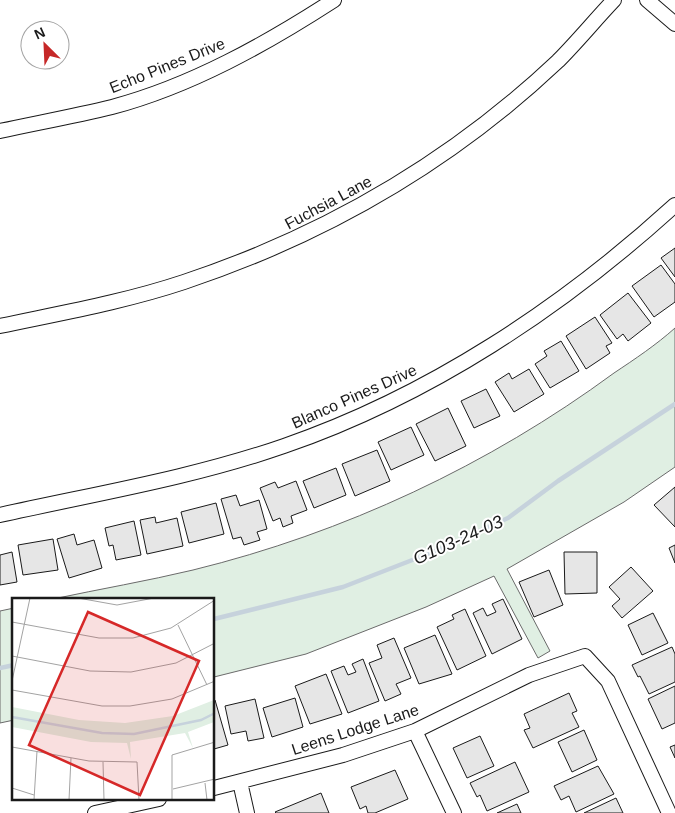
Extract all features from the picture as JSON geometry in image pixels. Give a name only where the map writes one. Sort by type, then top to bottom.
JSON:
[{"type":"street","name":"Echo Pines Drive","points":[[0,131],[113,106],[166,88],[224,63],[286,31],[334,0]]},
{"type":"street","name":"Fuchsia Lane","points":[[0,326],[142,295],[183,283],[286,244],[352,212],[418,173],[475,132],[558,61],[614,0]]},
{"type":"street","points":[[646,0],[675,24]]},
{"type":"street","name":"Blanco Pines Drive","points":[[0,515],[212,467],[284,446],[422,386],[547,309],[620,255],[675,205]]},
{"type":"street","name":"Leens Lodge Lane","points":[[215,788],[343,755],[416,731],[529,674],[585,656],[608,681],[669,813]]},
{"type":"street","points":[[416,731],[454,813]]},
{"type":"street","points":[[240,782],[247,813]]},
{"type":"street","points":[[95,813],[154,800]]},
{"type":"green space","points":[[675,328],[675,467],[624,502],[507,569],[550,651],[538,658],[494,576],[426,607],[306,654],[215,677],[215,598],[58,598],[158,578],[249,555],[305,537],[360,516],[466,466],[517,437],[566,406]]},
{"type":"green space","points":[[12,608],[12,720],[0,723],[0,611]]},
{"type":"building","points":[[675,248],[675,277],[661,258]]},
{"type":"building","points":[[661,265],[675,284],[675,302],[654,317],[632,286]]},
{"type":"building","points":[[628,293],[651,323],[628,341],[623,334],[617,339],[600,315]]},
{"type":"building","points":[[595,317],[612,343],[606,346],[610,353],[586,369],[566,336]]},
{"type":"building","points":[[561,341],[579,371],[550,388],[535,364],[547,356],[544,351]]},
{"type":"building","points":[[529,369],[544,394],[514,412],[495,382],[509,373],[512,379]]},
{"type":"building","points":[[486,389],[500,416],[474,428],[461,401]]},
{"type":"building","points":[[448,408],[466,446],[435,461],[416,424]]},
{"type":"building","points":[[411,427],[424,455],[391,470],[378,442]]},
{"type":"building","points":[[377,450],[390,481],[355,496],[342,464]]},
{"type":"building","points":[[336,468],[346,495],[314,508],[303,481]]},
{"type":"building","points":[[296,481],[307,510],[291,516],[293,523],[283,527],[280,518],[273,521],[260,488],[275,482],[278,488]]},
{"type":"building","points":[[675,487],[675,527],[654,505]]},
{"type":"building","points":[[236,495],[240,506],[259,500],[267,529],[257,532],[260,540],[244,545],[241,537],[233,539],[221,499]]},
{"type":"building","points":[[216,503],[224,534],[189,543],[181,512]]},
{"type":"building","points":[[155,517],[156,523],[177,518],[183,546],[147,554],[140,520]]},
{"type":"building","points":[[134,521],[141,555],[116,560],[113,545],[109,546],[105,528]]},
{"type":"building","points":[[74,534],[77,545],[94,540],[102,568],[69,578],[57,539]]},
{"type":"building","points":[[53,539],[58,570],[23,575],[18,545]]},
{"type":"building","points":[[675,545],[675,563],[669,548]]},
{"type":"building","points":[[12,552],[17,582],[0,585],[0,555]]},
{"type":"building","points":[[564,552],[597,552],[597,593],[565,594]]},
{"type":"building","points":[[631,567],[653,591],[622,618],[612,606],[620,599],[609,587]]},
{"type":"building","points":[[549,570],[563,605],[534,617],[519,582]]},
{"type":"building","points":[[503,599],[522,639],[492,654],[473,613],[483,608],[487,616],[496,612],[492,604]]},
{"type":"building","points":[[465,609],[486,656],[457,670],[437,627],[454,619],[452,615]]},
{"type":"building","points":[[653,613],[668,643],[642,655],[628,625]]},
{"type":"building","points":[[435,635],[452,674],[419,684],[404,648]]},
{"type":"building","points":[[394,638],[411,678],[396,684],[401,694],[385,701],[369,663],[382,658],[377,645]]},
{"type":"building","points":[[672,647],[675,654],[675,682],[649,694],[632,665]]},
{"type":"building","points":[[363,659],[379,701],[348,713],[331,671],[344,666],[348,675],[356,672],[352,664]]},
{"type":"building","points":[[326,674],[342,714],[310,724],[295,686]]},
{"type":"building","points":[[675,686],[675,723],[662,729],[648,699]]},
{"type":"building","points":[[569,693],[577,711],[572,713],[579,727],[533,748],[524,730],[530,728],[524,714]]},
{"type":"building","points":[[295,698],[303,727],[272,737],[263,708]]},
{"type":"building","points":[[255,699],[264,738],[248,741],[246,731],[231,734],[225,706]]},
{"type":"building","points":[[215,700],[228,745],[215,749]]},
{"type":"building","points":[[584,730],[597,760],[572,772],[558,742]]},
{"type":"building","points":[[480,736],[494,766],[467,778],[453,748]]},
{"type":"building","points":[[675,745],[675,758],[670,747]]},
{"type":"building","points":[[515,762],[529,792],[487,811],[480,795],[477,797],[470,783]]},
{"type":"building","points":[[598,766],[614,794],[576,812],[569,796],[561,800],[554,786]]},
{"type":"building","points":[[395,770],[408,799],[375,813],[368,813],[366,806],[360,809],[351,787]]},
{"type":"building","points":[[321,793],[329,813],[275,812]]},
{"type":"building","points":[[616,798],[623,813],[584,813]]},
{"type":"building","points":[[517,804],[521,813],[497,813]]},
{"type":"waterway","name":"G103-24-03","points":[[215,619],[343,587],[438,550],[508,518],[558,481],[675,404]]},
{"type":"waterway","name":"G103-24-03","points":[[0,668],[12,665]]}]
